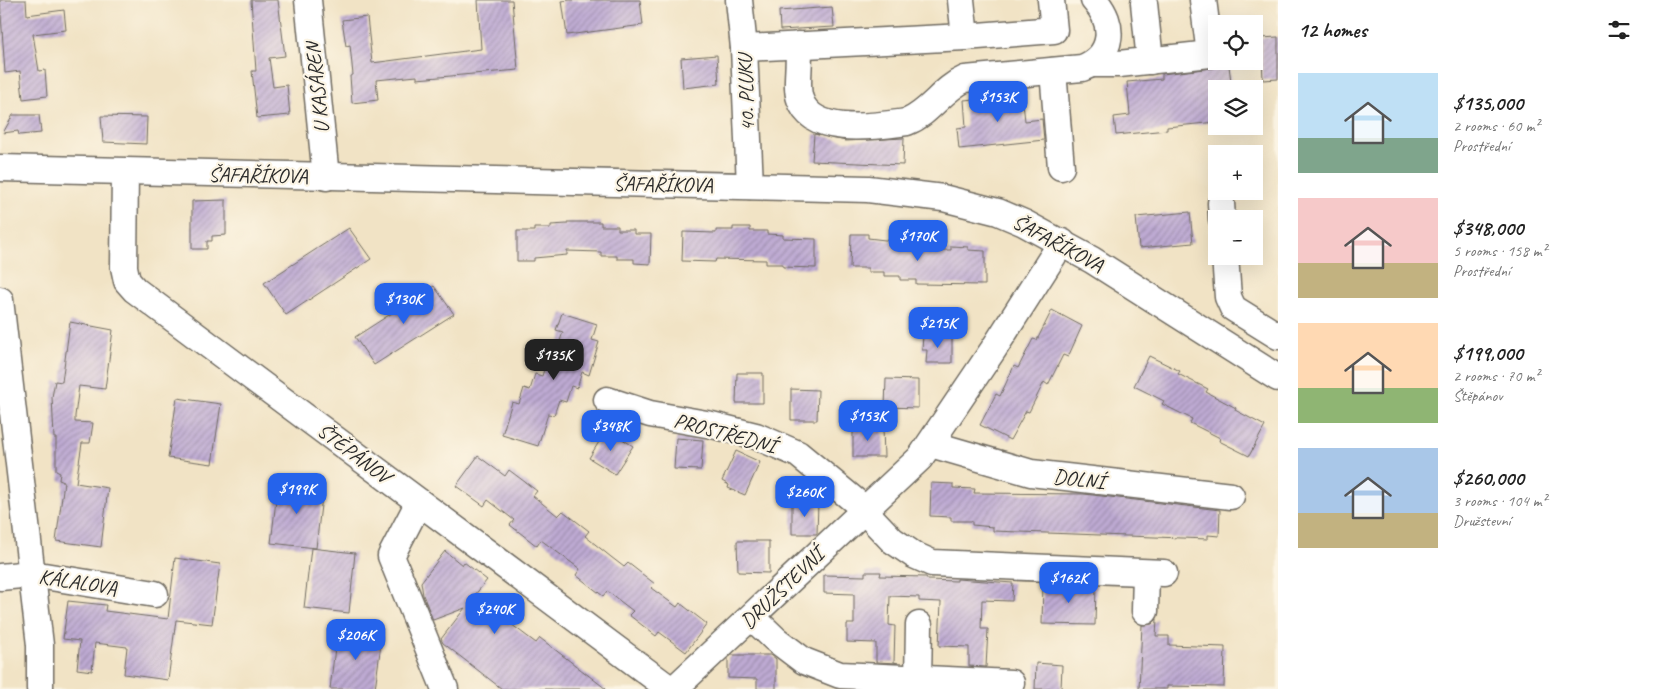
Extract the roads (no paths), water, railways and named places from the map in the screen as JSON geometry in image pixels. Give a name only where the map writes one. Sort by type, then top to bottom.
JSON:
[{"type":"street","name":"U KASÁREN","points":[[308,0],[326,176]]},
{"type":"street","name":"40. PLUKU","points":[[740,0],[750,186]]},
{"type":"street","points":[[964,37],[961,0],[967,0]]},
{"type":"street","points":[[744,48],[964,37],[1054,30],[1051,0]]},
{"type":"street","points":[[1093,64],[1103,55],[1108,38],[1105,17],[1094,0]]},
{"type":"street","points":[[798,45],[800,100],[816,120],[836,126],[907,122],[916,118],[949,88],[964,79],[1082,68],[1093,64],[1210,54],[1203,0]]},
{"type":"street","points":[[1144,3],[1150,60]]},
{"type":"street","points":[[1053,71],[1061,167]]},
{"type":"street","name":"ŠAFAŘÍKOVA","points":[[0,168],[885,190],[943,198],[998,212],[1062,242],[1278,378]]},
{"type":"street","name":"ŠTĚPÁNOV","points":[[125,172],[124,267],[130,284],[670,689]]},
{"type":"street","name":"DRUŽSTEVNÍ","points":[[674,689],[752,617],[818,552],[908,470],[931,444],[1062,242]]},
{"type":"street","points":[[1226,265],[1228,297],[1233,308],[1278,336]]},
{"type":"street","points":[[0,300],[40,645],[40,689]]},
{"type":"street","name":"PROSTŘEDNÍ","points":[[607,400],[650,414],[712,425],[756,436],[798,454],[845,492],[892,540],[914,555],[932,563],[1155,573],[1145,611]]},
{"type":"street","name":"DOLNÍ","points":[[931,444],[1031,473],[1231,496]]},
{"type":"street","points":[[419,502],[391,556],[445,689]]},
{"type":"street","name":"KÁLALOVA","points":[[0,577],[32,574],[155,594]]},
{"type":"street","points":[[752,617],[775,639],[815,667],[840,675],[1011,683]]},
{"type":"street","points":[[918,680],[919,625]]}]
